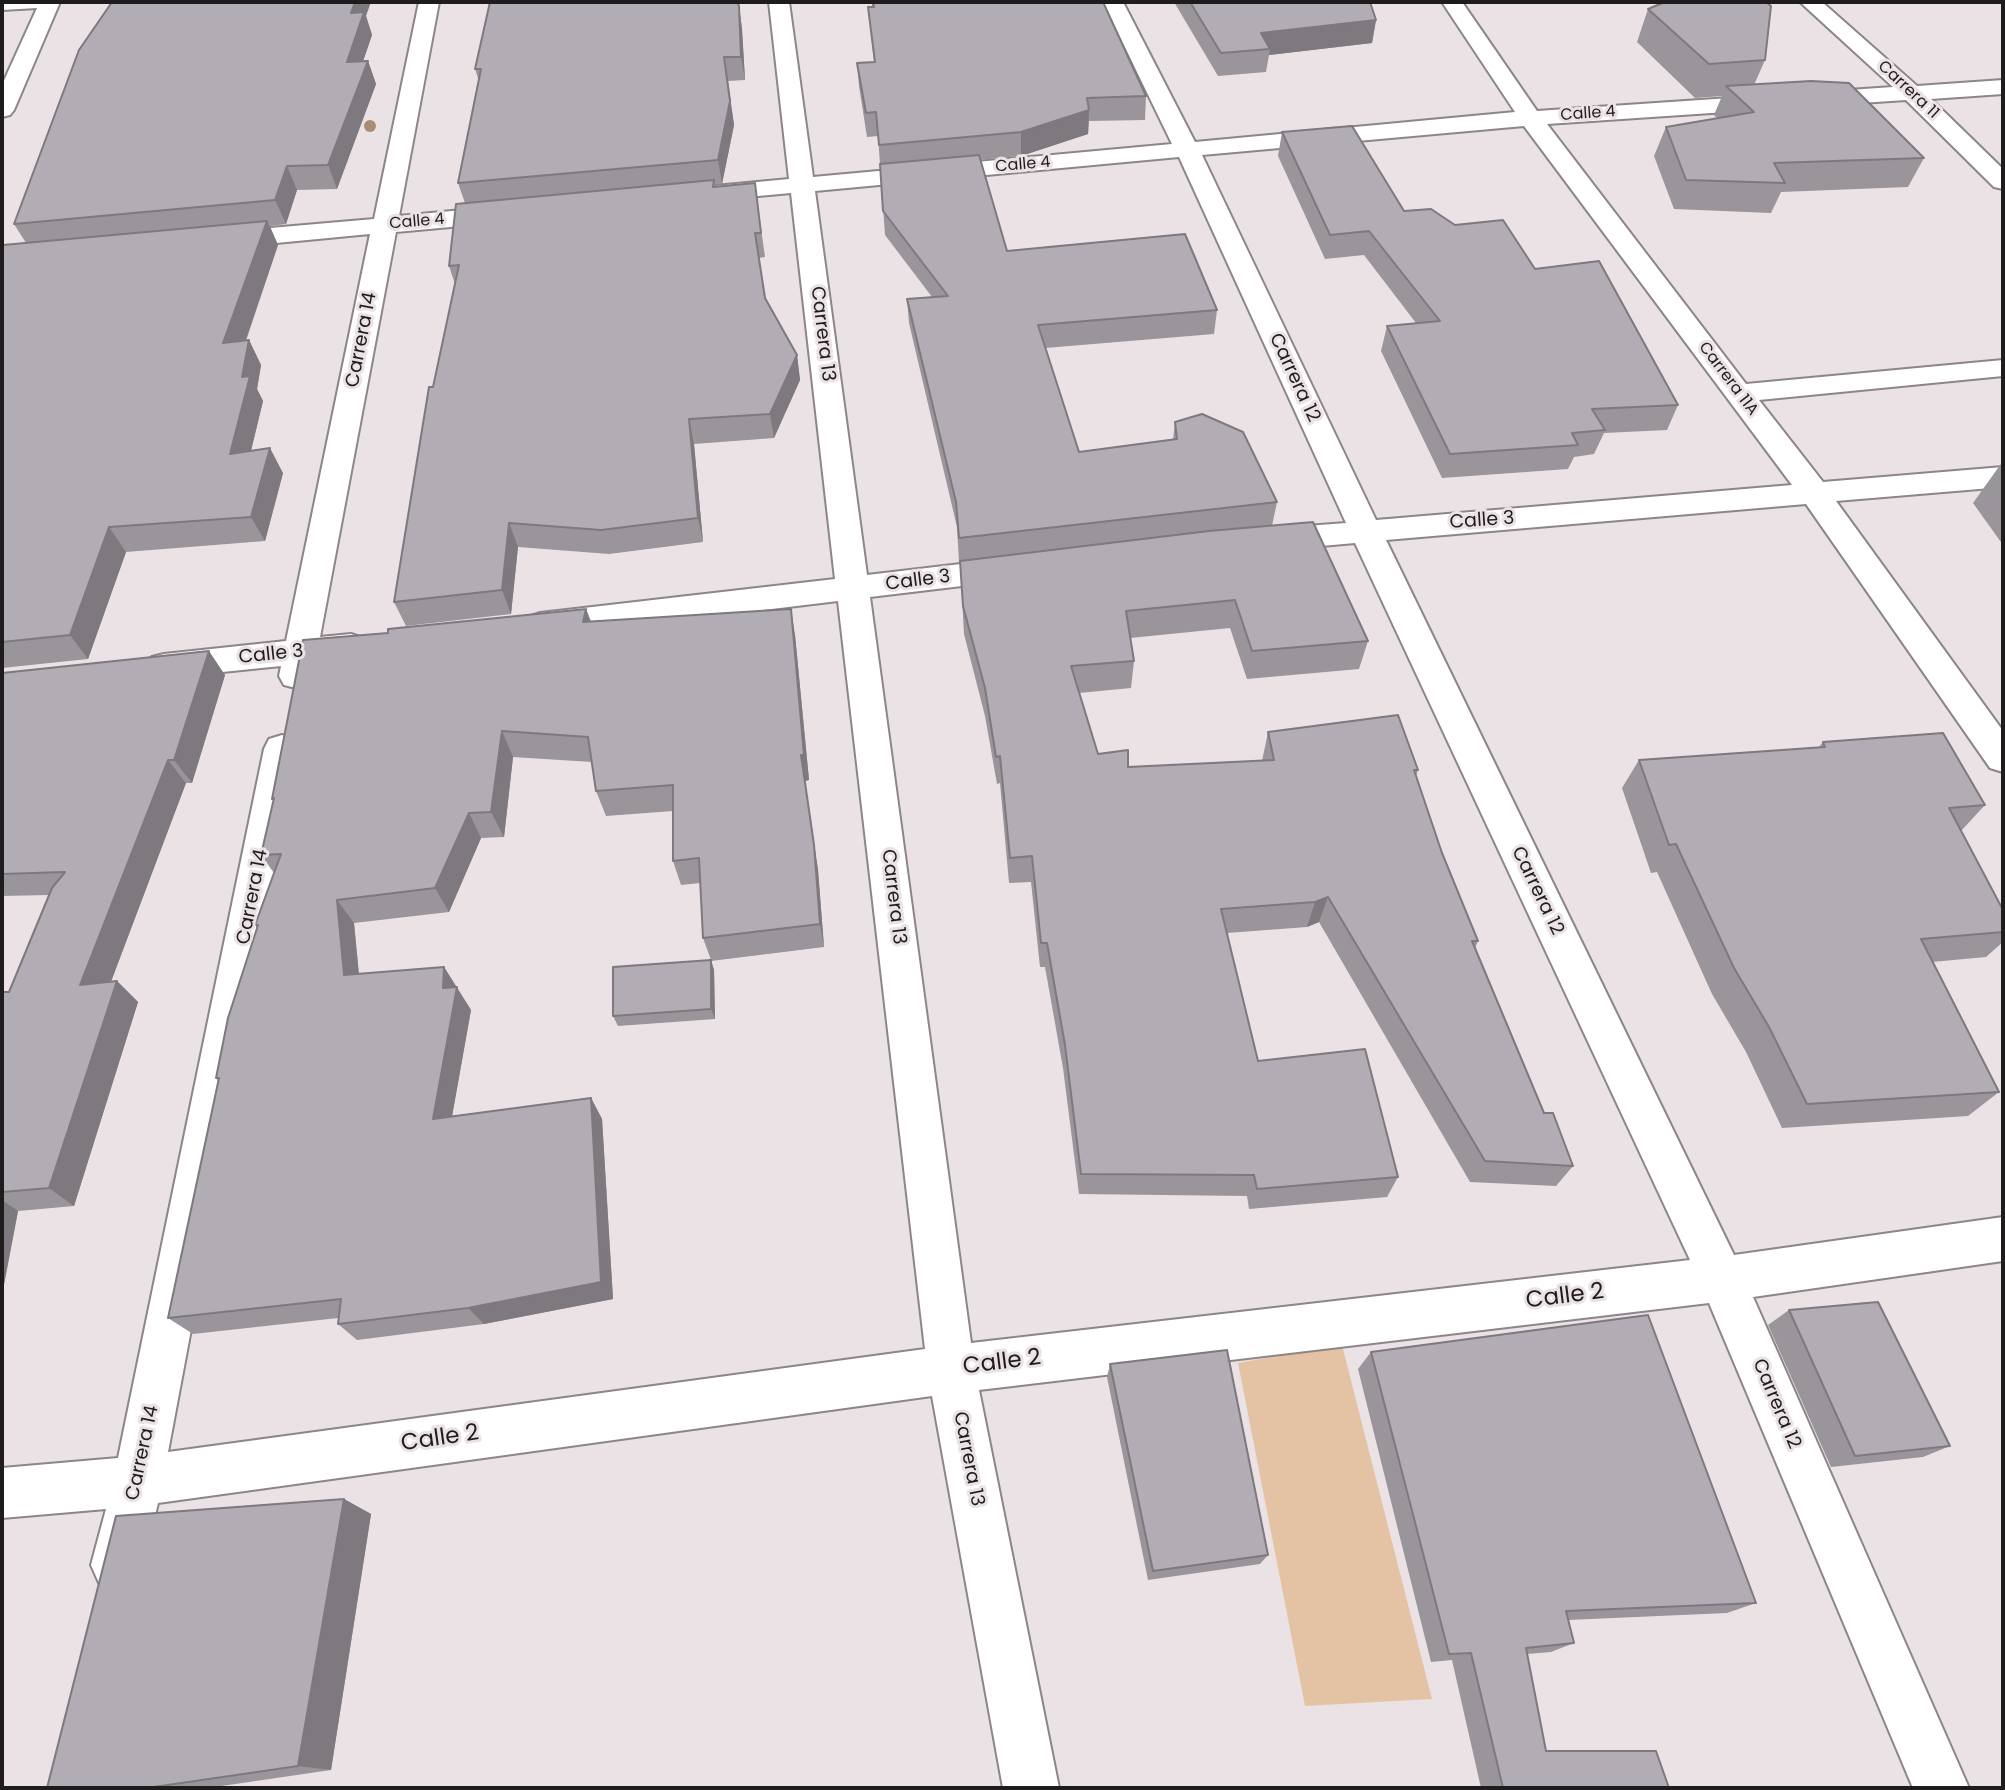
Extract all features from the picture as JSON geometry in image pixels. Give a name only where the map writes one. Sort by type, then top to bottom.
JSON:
[{"type":"street","points":[[2,5],[36,2]]},
{"type":"street","points":[[2,110],[50,2]]},
{"type":"street","name":"Carrera 14","points":[[108,1601],[138,1481],[429,2]]},
{"type":"street","name":"Carrera 13","points":[[779,2],[855,589],[951,1369],[1031,1788]]},
{"type":"street","name":"Carrera 12","points":[[1113,2],[1187,149],[1364,530],[1722,1279],[1941,1788]]},
{"type":"street","name":"Carrera 11A","points":[[1452,2],[1531,118],[1816,495],[2003,758]]},
{"type":"street","name":"Carrera 11","points":[[1810,2],[1911,92],[2003,181]]},
{"type":"street","name":"Calle 4","points":[[677,197],[1531,118],[2003,87]]},
{"type":"street","name":"Calle 4","points":[[207,242],[524,212]]},
{"type":"street","points":[[1739,393],[2003,368]]},
{"type":"street","name":"Calle 3","points":[[1230,543],[2003,477]]},
{"type":"street","name":"Calle 3","points":[[508,628],[1042,566]]},
{"type":"street","name":"Calle 3","points":[[138,669],[384,643]]},
{"type":"street","name":"Calle 2","points":[[2,1493],[138,1481],[951,1369],[1722,1279],[2003,1239]]},
{"type":"shaded area","points":[[1342,1345],[1432,1699],[1305,1706],[1238,1363]]},
{"type":"building","points":[[112,2],[355,2],[351,13],[364,12],[347,62],[368,61],[328,165],[287,166],[275,200],[14,224],[79,50]]},
{"type":"building","points":[[490,2],[737,2],[741,57],[724,57],[730,101],[718,160],[458,183],[481,69],[475,69]]},
{"type":"building","points":[[873,2],[1103,2],[1146,96],[1087,98],[1089,110],[1021,132],[879,145],[876,112],[866,113],[857,63],[875,62],[868,7],[874,7]]},
{"type":"building","points":[[1190,2],[1370,2],[1376,20],[1261,33],[1270,49],[1221,53]]},
{"type":"building","points":[[1665,2],[1766,2],[1771,6],[1765,60],[1709,64],[1648,9]]},
{"type":"building","points":[[1811,81],[1849,83],[1924,158],[1774,163],[1785,183],[1686,180],[1666,127],[1754,112],[1726,86]]},
{"type":"building","points":[[1352,126],[1404,211],[1431,209],[1455,225],[1503,220],[1535,269],[1599,261],[1678,405],[1592,409],[1605,430],[1572,433],[1578,445],[1450,454],[1387,326],[1440,321],[1369,231],[1330,235],[1282,132]]},
{"type":"building","points":[[979,155],[1007,251],[1185,234],[1217,310],[1038,325],[1079,452],[1177,439],[1175,422],[1202,414],[1243,432],[1277,502],[959,538],[956,502],[907,299],[948,296],[883,211],[880,164]]},
{"type":"building","points":[[714,180],[713,187],[755,183],[761,233],[755,233],[765,298],[797,355],[770,414],[689,419],[698,518],[601,530],[509,523],[502,590],[394,602],[429,387],[433,387],[459,265],[449,266],[456,204]]},
{"type":"building","points":[[267,221],[223,343],[249,340],[242,377],[250,376],[230,454],[270,448],[251,517],[109,527],[70,635],[2,642],[3,245]]},
{"type":"building","points":[[1313,522],[1368,641],[1252,651],[1235,600],[1126,611],[1134,661],[1071,666],[1098,754],[1128,750],[1128,767],[1274,760],[1268,732],[1398,715],[1418,770],[1414,770],[1442,853],[1478,941],[1472,941],[1544,1113],[1553,1113],[1573,1166],[1485,1161],[1328,897],[1315,902],[1221,909],[1258,1061],[1365,1049],[1398,1177],[1257,1189],[1254,1175],[1081,1174],[1065,1045],[1047,943],[1041,943],[1032,856],[1010,858],[1000,756],[996,757],[985,688],[963,606],[960,561],[1209,531]]},
{"type":"building","points":[[586,609],[583,622],[791,609],[804,755],[801,755],[814,845],[820,924],[703,938],[699,858],[673,861],[673,785],[596,791],[588,737],[502,731],[491,812],[469,813],[435,888],[337,900],[344,975],[444,967],[443,988],[457,987],[433,1119],[591,1098],[601,1282],[468,1308],[338,1324],[341,1299],[168,1318],[219,1078],[216,1078],[228,1018],[258,925],[255,925],[281,854],[261,855],[303,640],[388,633],[388,629]]},
{"type":"building","points":[[209,651],[174,760],[168,760],[80,985],[117,981],[49,1188],[2,1192],[2,992],[9,992],[52,888],[65,872],[2,874],[2,673]]},
{"type":"building","points":[[1943,733],[1985,805],[1949,808],[2003,910],[2003,932],[1921,939],[1999,1092],[1807,1104],[1769,1027],[1734,968],[1676,844],[1669,845],[1639,760],[1825,747],[1823,742]]},
{"type":"building","points":[[711,960],[711,1009],[613,1016],[613,967]]},
{"type":"building","points":[[1878,1302],[1950,1446],[1855,1456],[1789,1310]]},
{"type":"building","points":[[1648,1315],[1756,1603],[1566,1611],[1574,1643],[1526,1648],[1546,1751],[1656,1751],[1669,1788],[1503,1788],[1471,1653],[1449,1654],[1371,1352]]},
{"type":"building","points":[[1227,1350],[1268,1555],[1153,1571],[1110,1364]]},
{"type":"building","points":[[344,1499],[298,1766],[147,1788],[47,1788],[116,1516]]}]
